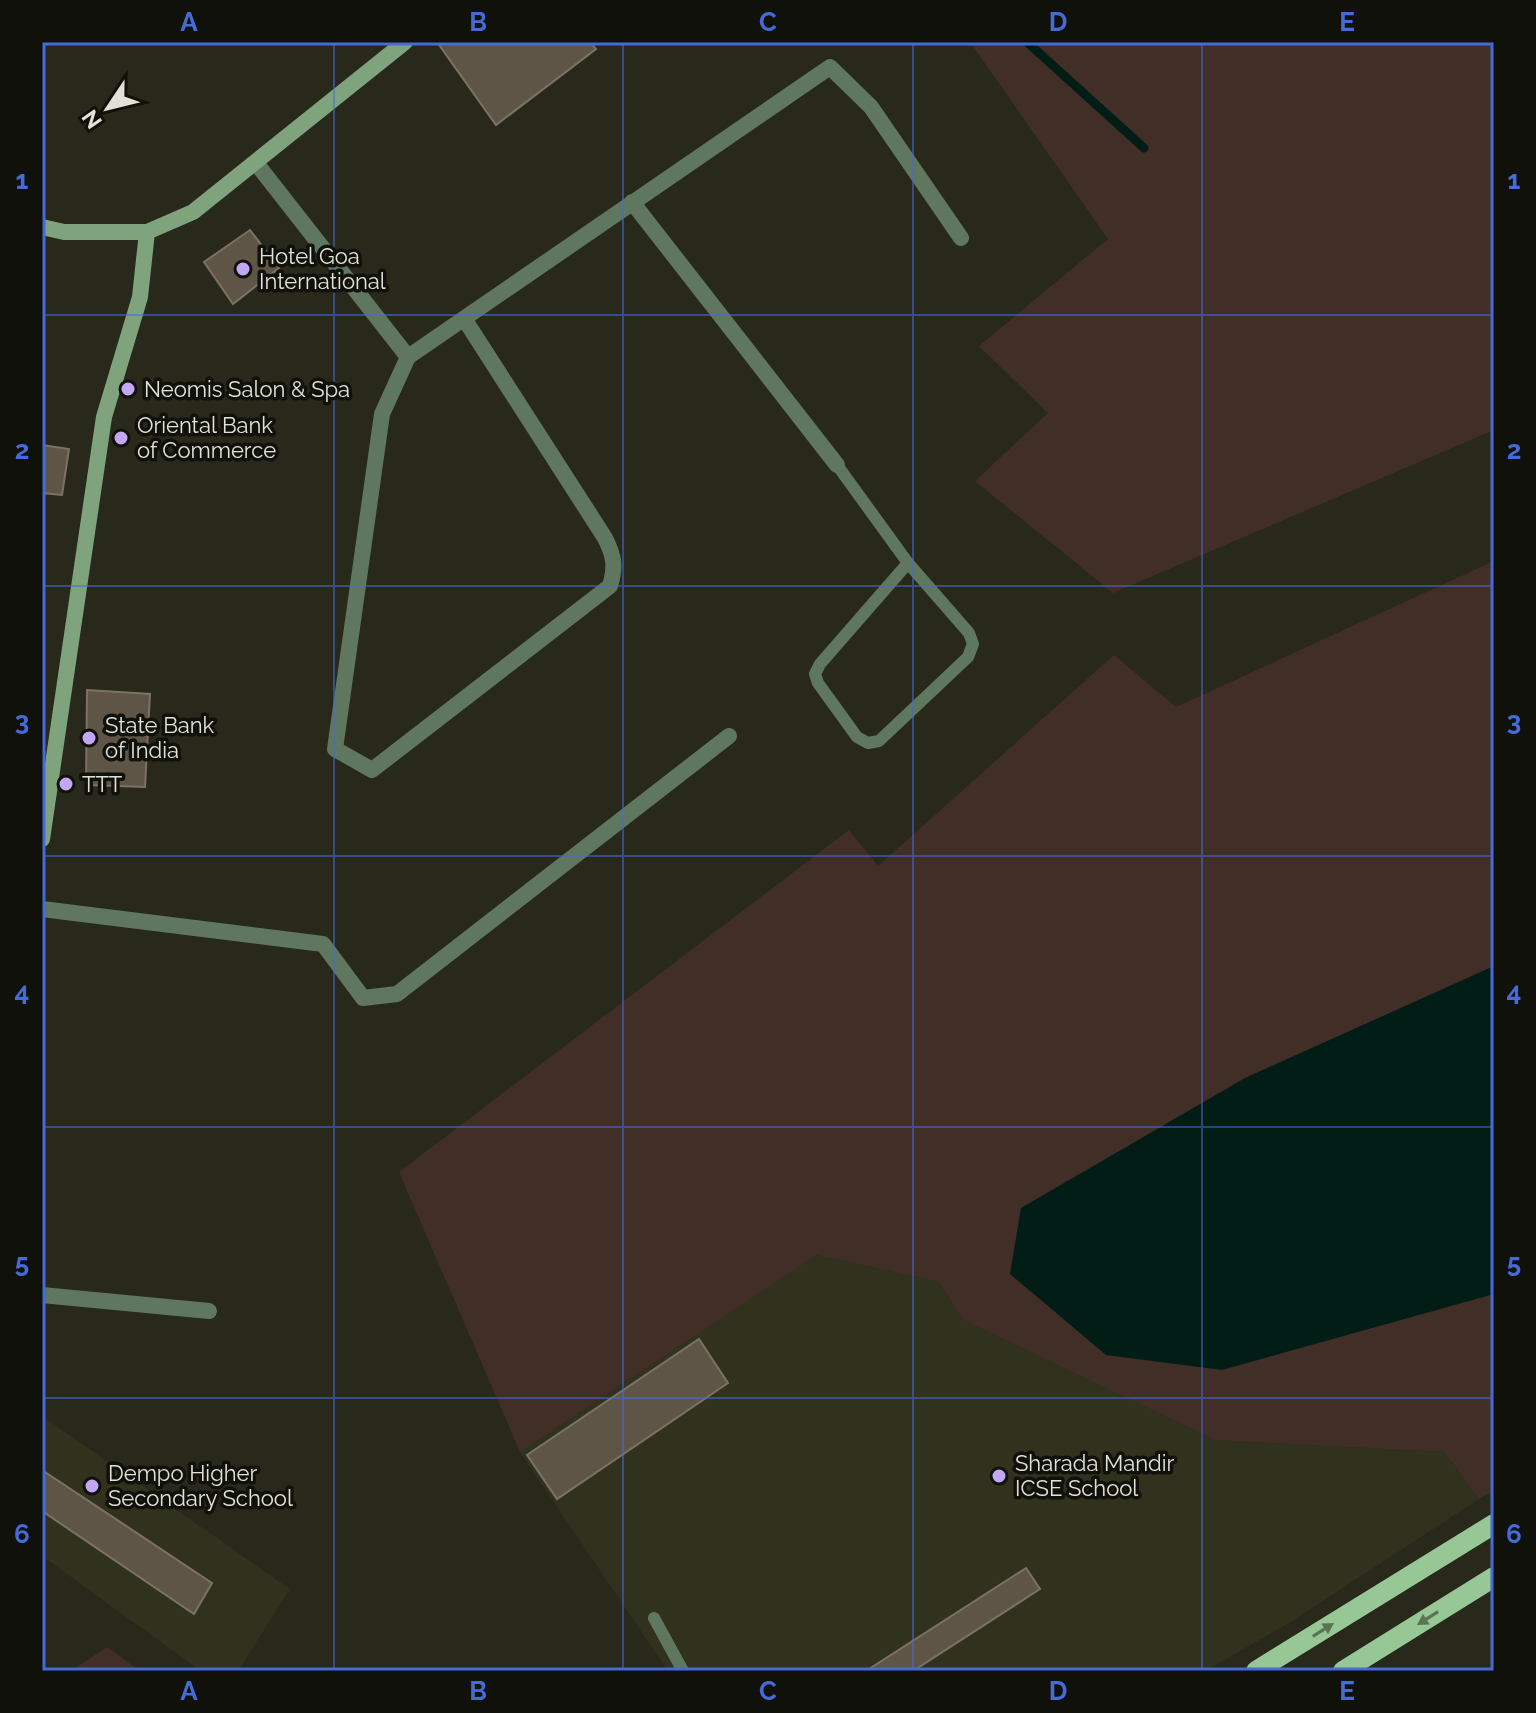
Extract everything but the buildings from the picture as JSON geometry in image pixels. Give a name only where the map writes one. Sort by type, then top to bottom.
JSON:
[{"type":"main road","points":[[42,227],[64,232],[147,232],[193,212],[405,42]]},
{"type":"main road","points":[[42,839],[104,417],[140,297],[147,232]]},
{"type":"main road","points":[[1256,1671],[1494,1524]]},
{"type":"main road","points":[[1343,1671],[1494,1577]]},
{"type":"street","points":[[465,320],[605,538],[614,557],[615,569],[610,586],[372,770],[335,749],[382,414],[408,357],[830,67],[871,107],[961,238]]},
{"type":"street","points":[[256,163],[408,357]]},
{"type":"street","points":[[632,202],[837,465]]},
{"type":"street","points":[[42,909],[323,944],[363,998],[397,994],[729,736]]},
{"type":"street","points":[[42,1295],[209,1311]]},
{"type":"lane","points":[[837,465],[908,563],[969,633],[973,644],[968,657],[957,668],[879,741],[868,743],[857,737],[818,683],[815,674],[820,664],[908,563]]},
{"type":"lane","points":[[654,1618],[683,1671]]},
{"type":"shaded area","points":[[970,42],[1494,42],[1494,430],[1113,593],[975,481],[1048,413],[979,346],[1108,239]]},
{"type":"shaded area","points":[[1494,561],[1494,1490],[1479,1499],[1444,1452],[1215,1440],[963,1320],[939,1282],[817,1255],[520,1452],[399,1172],[849,830],[878,866],[1114,655],[1176,707]]},
{"type":"shaded area","name":"Sharada Mandir ICSE School","points":[[817,1255],[939,1282],[963,1320],[1215,1440],[1444,1452],[1479,1499],[1289,1623],[1205,1671],[668,1671],[520,1452]]},
{"type":"shaded area","name":"Dempo Higher Secondary School","points":[[42,1416],[290,1589],[238,1671],[201,1671],[42,1556]]},
{"type":"shaded area","points":[[107,1647],[140,1671],[71,1671]]},
{"type":"water","points":[[1494,966],[1494,1294],[1222,1370],[1106,1355],[1010,1274],[1021,1208],[1245,1078]]},
{"type":"waterway","points":[[1027,42],[1144,148]]},
{"type":"place","name":"Hotel Goa International","points":[[243,269]]},
{"type":"place","name":"Neomis Salon & Spa","points":[[128,389]]},
{"type":"place","name":"Oriental Bank of Commerce","points":[[121,438]]},
{"type":"place","name":"State Bank of India","points":[[89,738]]},
{"type":"place","name":"TTT","points":[[66,784]]},
{"type":"place","name":"Sharada Mandir ICSE School","points":[[999,1476]]},
{"type":"place","name":"Dempo Higher Secondary School","points":[[92,1486]]}]
